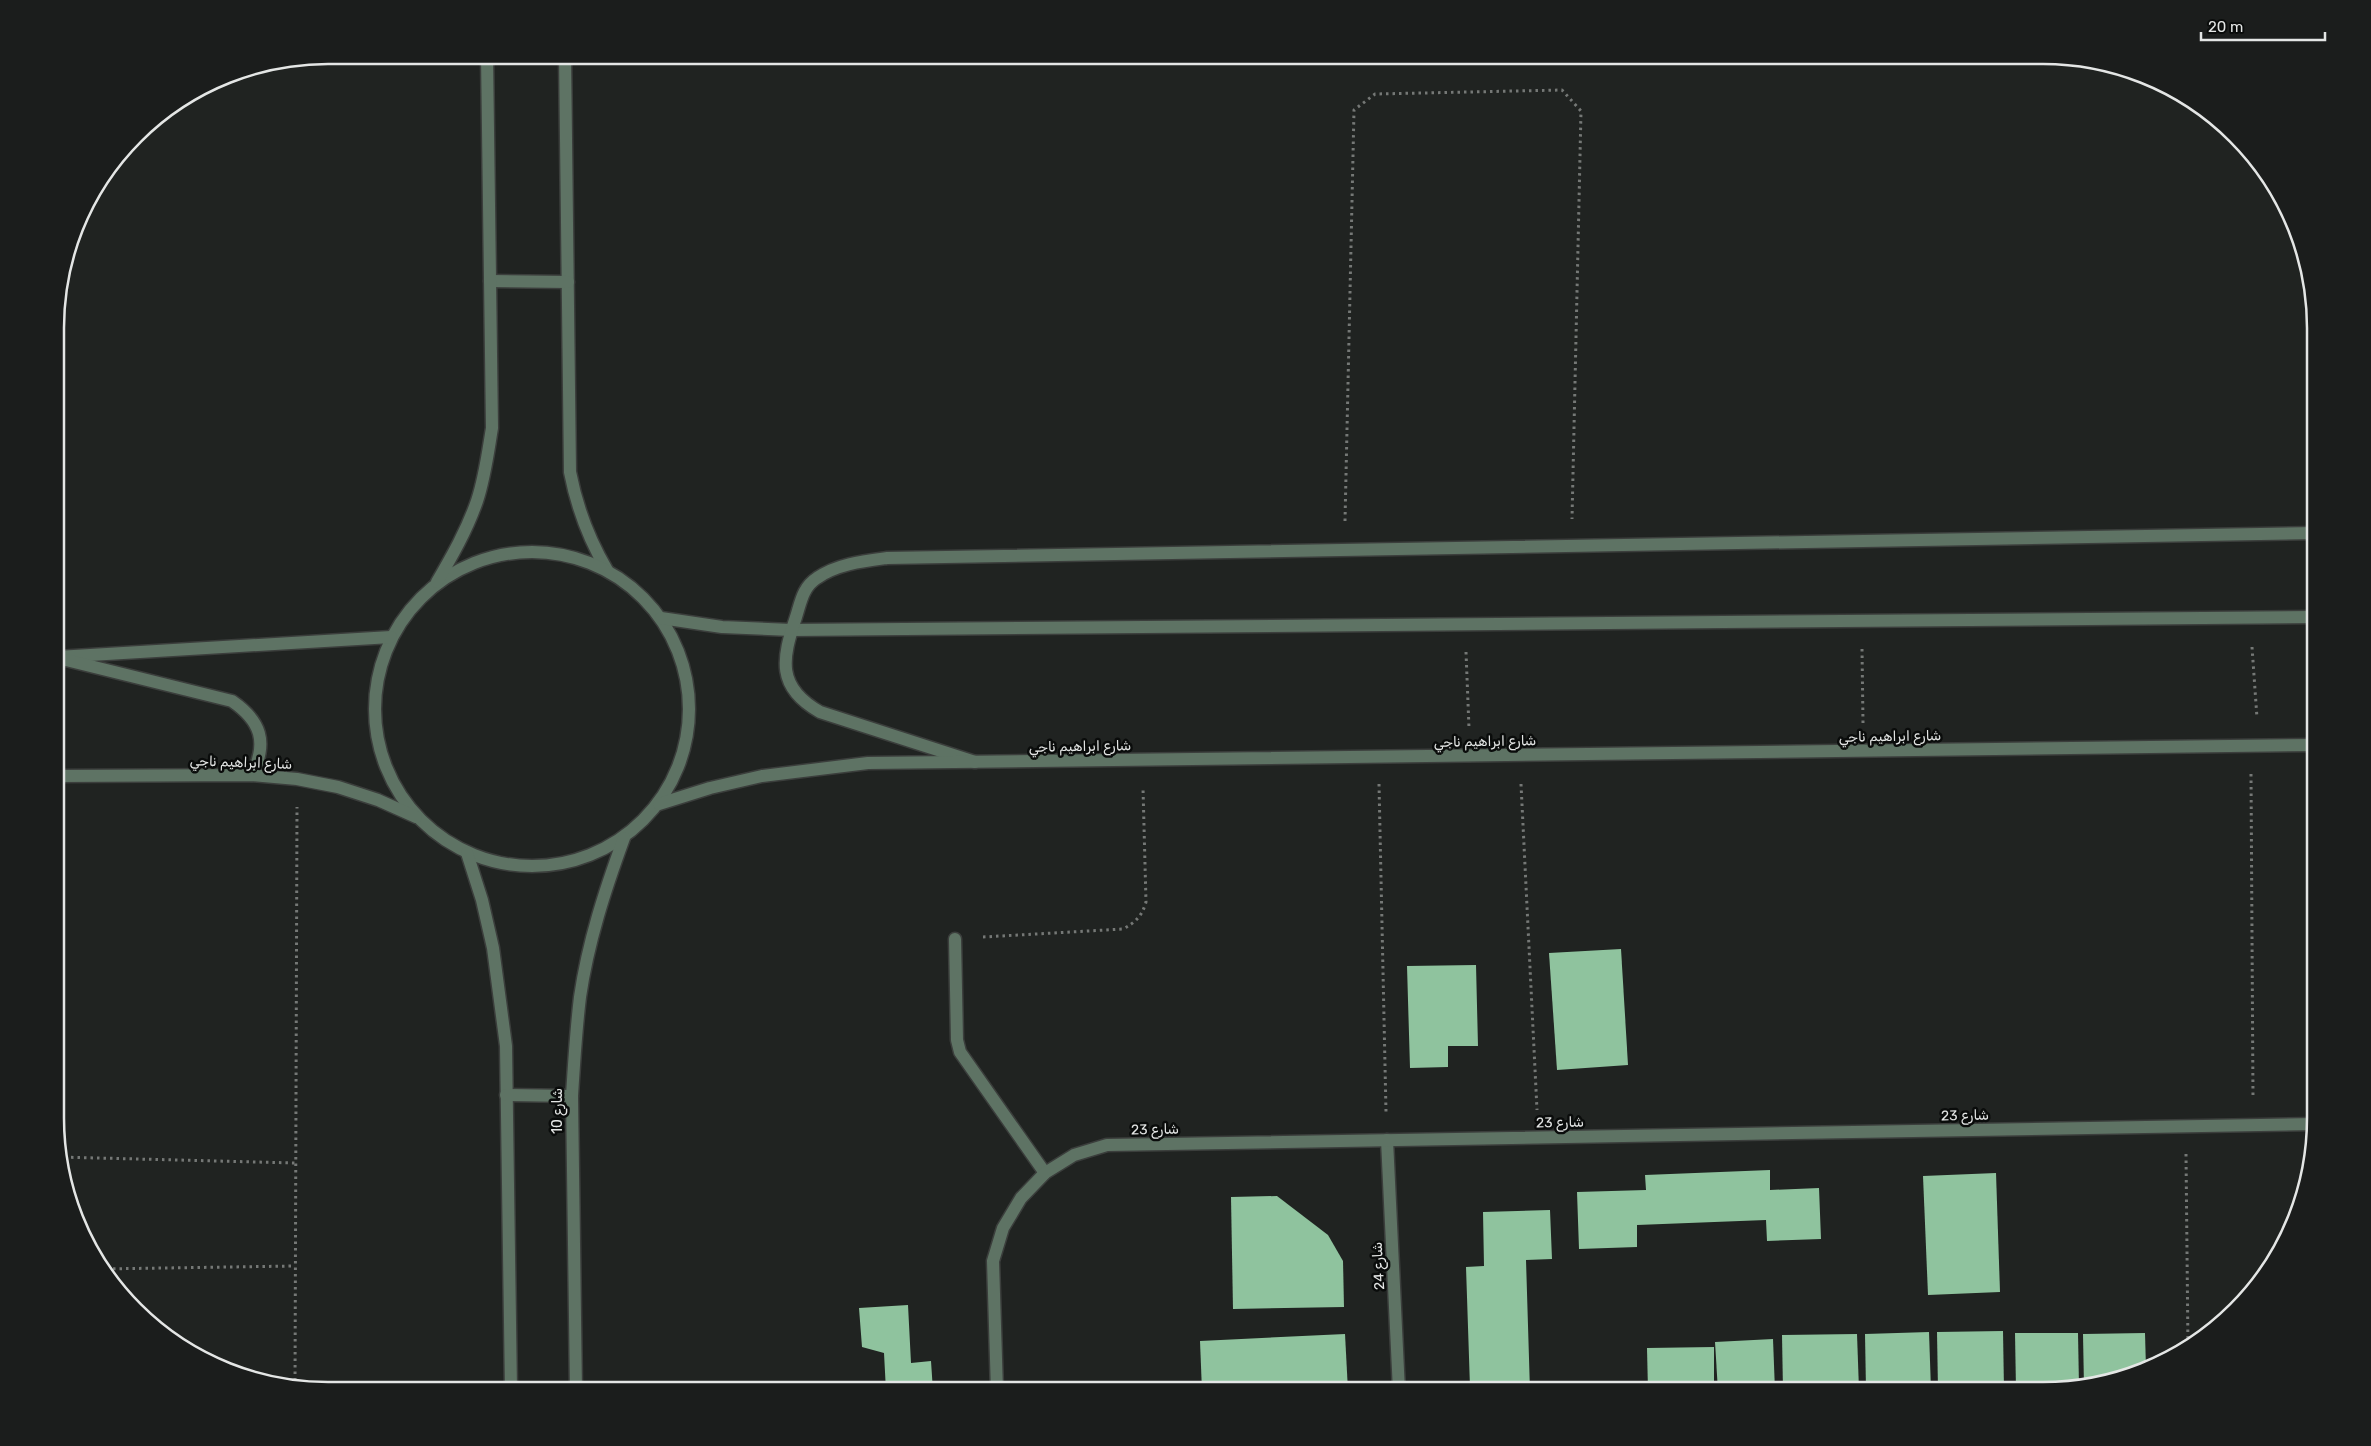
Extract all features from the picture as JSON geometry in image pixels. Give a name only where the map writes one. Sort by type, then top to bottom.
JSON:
[{"type":"street","points":[[437,582],[460,543],[477,501],[486,465],[492,428],[487,64]]},
{"type":"street","points":[[565,64],[570,472],[584,528],[607,570]]},
{"type":"street","points":[[490,281],[568,282]]},
{"type":"street","points":[[975,762],[820,712],[805,704],[794,692],[786,678],[784,661],[791,630],[804,589],[818,577],[852,563],[887,558],[2307,533]]},
{"type":"street","points":[[538,551],[574,557],[607,570],[636,591],[661,618],[680,653],[689,692],[689,731],[678,770],[659,804],[643,822],[624,838],[588,858],[547,867],[506,865],[467,853],[440,837],[417,817],[394,785],[380,750],[374,712],[378,673],[391,637],[411,607],[437,582],[468,564],[502,554],[538,551]]},
{"type":"street","points":[[661,618],[722,627],[791,630],[2307,617]]},
{"type":"street","points":[[64,658],[391,637]]},
{"type":"street","points":[[64,660],[232,701],[246,711],[256,725],[261,742],[259,759],[252,775]]},
{"type":"street","name":"شارع ابراهيم ناجي","points":[[659,804],[710,788],[762,776],[868,763],[2307,745]]},
{"type":"street","name":"شارع ابراهيم ناجي","points":[[64,776],[252,775],[297,779],[354,792],[417,817]]},
{"type":"street","name":"شارع 10","points":[[576,1382],[572,1096],[580,995],[605,890],[624,838]]},
{"type":"street","points":[[467,853],[482,900],[495,958],[506,1046],[511,1382]]},
{"type":"street","points":[[955,939],[957,1040],[960,1052],[1045,1173]]},
{"type":"street","points":[[506,1095],[572,1096]]},
{"type":"street","name":"شارع 23","points":[[997,1382],[993,1261],[1003,1228],[1021,1198],[1045,1173],[1074,1155],[1107,1145],[2307,1124]]},
{"type":"street","name":"شارع 24","points":[[1387,1140],[1399,1382]]},
{"type":"path","points":[[1345,550],[1354,110],[1375,94],[1562,90],[1581,111],[1571,547]]},
{"type":"path","points":[[2250,618],[2255,746],[2254,1125]]},
{"type":"path","points":[[1862,621],[1863,751]]},
{"type":"path","points":[[1465,623],[1470,756]]},
{"type":"path","points":[[1519,755],[1539,1138]]},
{"type":"path","points":[[1378,757],[1387,1140]]},
{"type":"path","points":[[955,939],[1123,929],[1134,923],[1142,914],[1146,902],[1142,760]]},
{"type":"path","points":[[295,1380],[297,779]]},
{"type":"path","points":[[2186,1126],[2188,1339]]},
{"type":"path","points":[[67,1157],[296,1163]]},
{"type":"path","points":[[111,1269],[295,1266]]},
{"type":"building","points":[[1621,949],[1628,1065],[1557,1070],[1549,953]]},
{"type":"building","points":[[1476,965],[1478,1046],[1448,1046],[1448,1067],[1410,1068],[1407,966]]},
{"type":"building","points":[[1770,1170],[1770,1190],[1819,1188],[1821,1239],[1767,1241],[1766,1220],[1637,1225],[1637,1247],[1579,1249],[1577,1192],[1646,1190],[1645,1175]]},
{"type":"building","points":[[1996,1173],[2000,1292],[1928,1295],[1923,1176]]},
{"type":"building","points":[[1277,1196],[1328,1235],[1343,1261],[1344,1307],[1233,1309],[1231,1197]]},
{"type":"building","points":[[1550,1210],[1552,1259],[1526,1260],[1530,1382],[1470,1382],[1466,1267],[1484,1266],[1483,1212]]},
{"type":"building","points":[[908,1305],[911,1363],[931,1361],[932,1382],[886,1382],[884,1353],[862,1347],[859,1308]]},
{"type":"building","points":[[2003,1331],[2004,1382],[1938,1382],[1937,1332]]},
{"type":"building","points":[[1929,1332],[1931,1382],[1866,1382],[1865,1334]]},
{"type":"building","points":[[2015,1333],[2078,1333],[2079,1380],[2061,1382],[2016,1382]]},
{"type":"building","points":[[2145,1333],[2146,1361],[2112,1373],[2084,1379],[2083,1334]]},
{"type":"building","points":[[1345,1334],[1348,1382],[1202,1382],[1200,1341]]},
{"type":"building","points":[[1857,1334],[1859,1382],[1783,1382],[1782,1335]]},
{"type":"building","points":[[1773,1339],[1775,1382],[1717,1382],[1715,1342]]},
{"type":"building","points":[[1714,1347],[1714,1382],[1648,1382],[1647,1348]]}]
